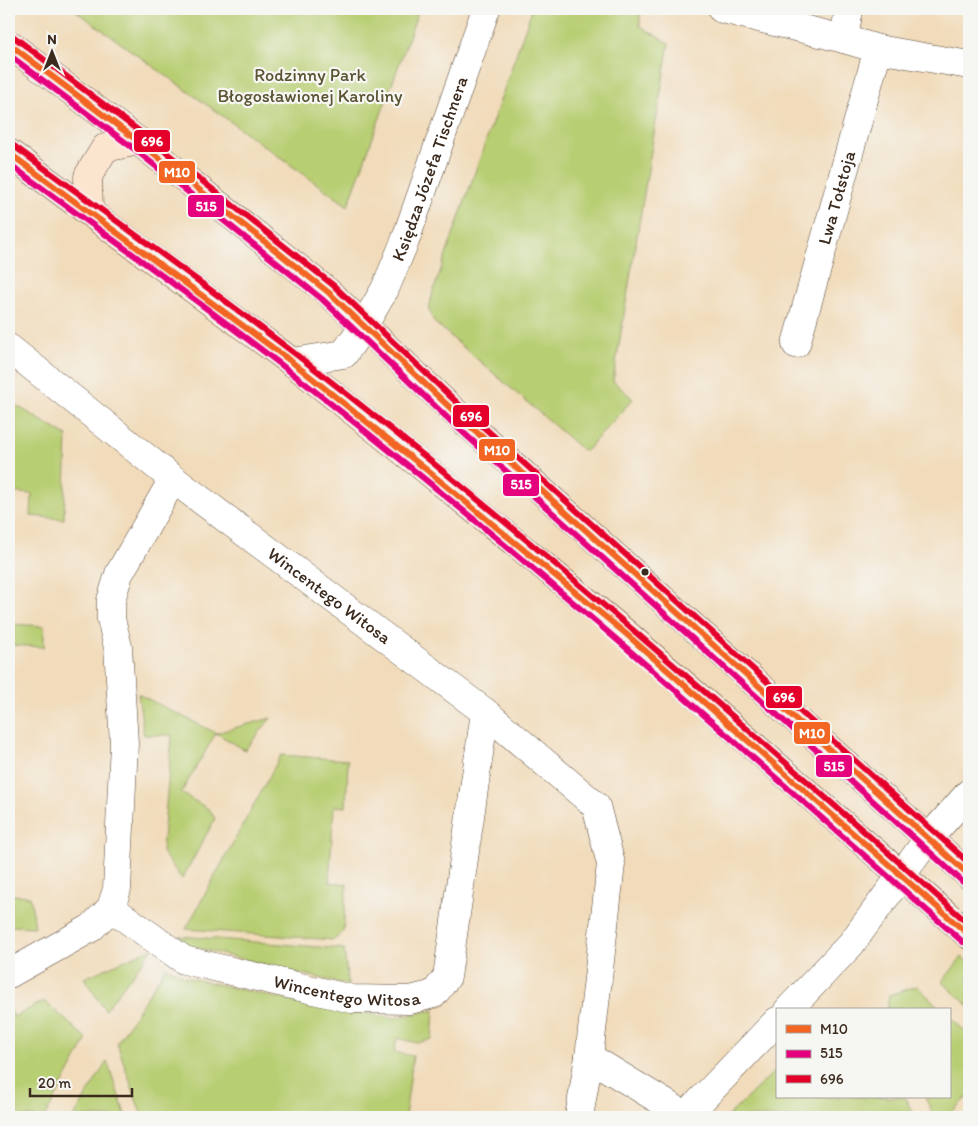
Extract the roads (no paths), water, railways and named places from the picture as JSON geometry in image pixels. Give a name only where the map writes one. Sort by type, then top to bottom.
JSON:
[{"type":"street","name":"Księdza Józefa Tischnera","points":[[292,362],[344,354],[385,289],[405,242],[486,9]]},
{"type":"street","points":[[722,9],[844,39],[878,50],[969,65]]},
{"type":"street","points":[[844,39],[849,9]]},
{"type":"street","points":[[9,44],[138,141],[328,292],[462,419],[969,875]]},
{"type":"street","name":"Lwa Tołstoja","points":[[796,344],[878,50]]},
{"type":"street","points":[[89,212],[88,176],[104,148],[138,141]]},
{"type":"street","points":[[9,153],[292,362],[626,633],[969,935]]},
{"type":"street","name":"Wincentego Witosa","points":[[9,348],[172,479],[485,712],[596,806],[611,864],[589,1057],[579,1117]]},
{"type":"street","points":[[9,974],[84,934],[111,908],[119,880],[124,743],[118,647],[111,619],[111,600],[119,574],[172,479]]},
{"type":"street","name":"Wincentego Witosa","points":[[111,908],[184,960],[352,999],[410,1000],[434,994],[447,976],[485,712]]},
{"type":"street","points":[[790,1008],[851,944],[928,839],[969,793]]},
{"type":"street","points":[[589,1057],[686,1117],[776,1022]]},
{"type":"park label","name":"Rodzinny Park Błogosławionej Karoliny","points":[[310,85]]}]
